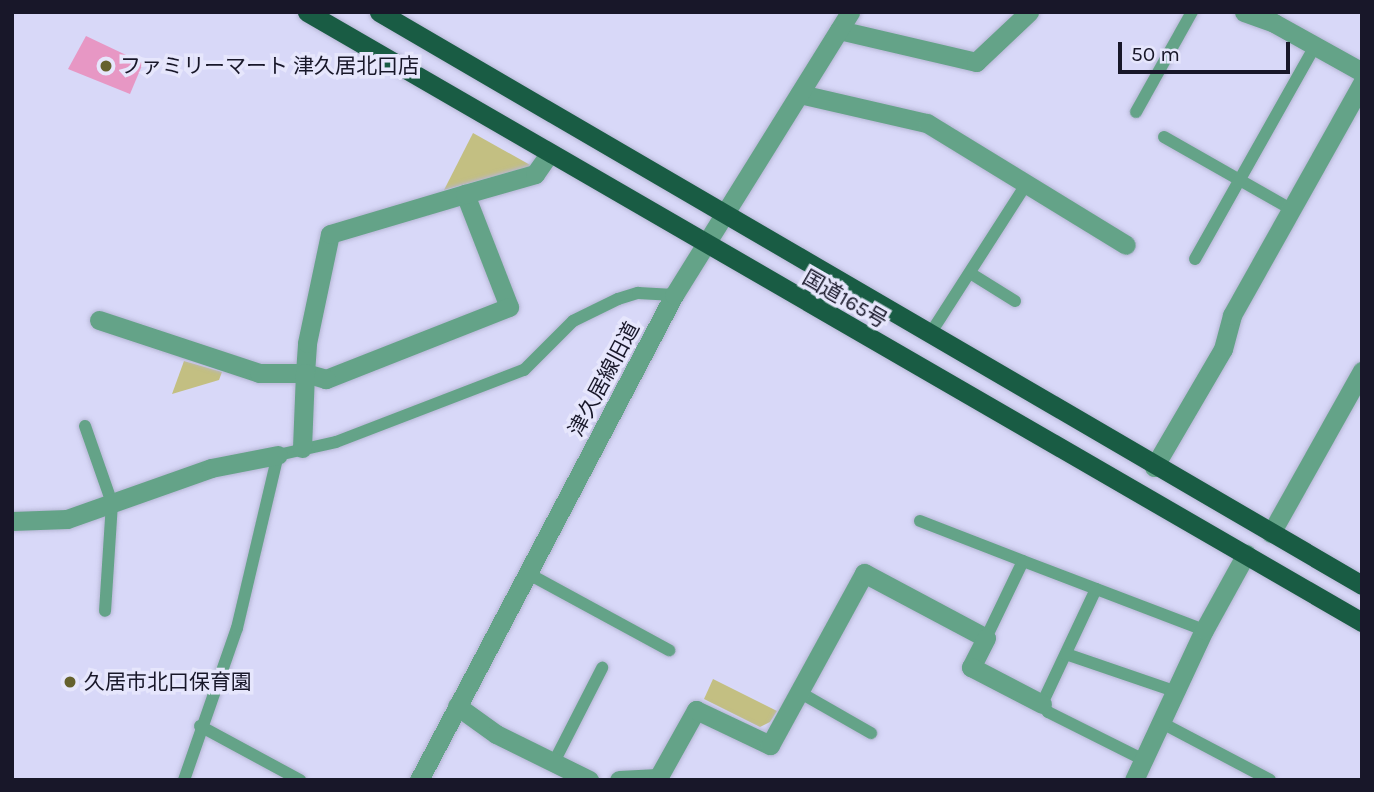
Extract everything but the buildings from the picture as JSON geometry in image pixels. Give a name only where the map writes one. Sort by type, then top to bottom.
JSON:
[{"type":"highway","name":"国道165号","points":[[307,12],[704,245],[1362,622]]},
{"type":"highway","name":"国道165号","points":[[386,14],[723,216],[1362,585]]},
{"type":"street","name":"津久居線旧道","points":[[419,780],[674,295],[850,12]]},
{"type":"street","points":[[839,30],[976,62],[1029,12]]},
{"type":"street","points":[[1244,12],[1362,72]]},
{"type":"street","points":[[1154,467],[1223,349],[1232,315],[1362,83]]},
{"type":"street","points":[[800,94],[927,123],[1126,245]]},
{"type":"street","points":[[302,448],[307,343],[330,234],[535,174],[549,154]]},
{"type":"street","points":[[99,320],[260,373],[305,373],[326,379],[509,307],[465,194]]},
{"type":"street","points":[[1271,533],[1362,371]]},
{"type":"street","points":[[12,521],[60,520],[211,468],[278,455]]},
{"type":"street","points":[[1134,780],[1204,630],[1246,554]]},
{"type":"street","points":[[619,780],[658,778],[696,709],[770,745],[864,573],[986,638],[971,667],[1042,704]]},
{"type":"street","points":[[457,706],[496,734],[589,780]]},
{"type":"lane","points":[[1136,112],[1192,12]]},
{"type":"lane","points":[[1195,260],[1315,46]]},
{"type":"lane","points":[[1164,137],[1291,209]]},
{"type":"lane","points":[[930,334],[1027,183]]},
{"type":"lane","points":[[970,273],[1015,301]]},
{"type":"lane","points":[[184,780],[200,726],[237,628],[278,455],[336,442],[524,370],[573,321],[618,299],[638,293],[674,295]]},
{"type":"lane","points":[[85,426],[112,503],[105,611]]},
{"type":"lane","points":[[920,521],[1204,630]]},
{"type":"lane","points":[[986,638],[1023,561]]},
{"type":"lane","points":[[527,573],[669,650]]},
{"type":"lane","points":[[1096,589],[1042,704],[1048,712],[1144,760]]},
{"type":"lane","points":[[1066,654],[1177,692]]},
{"type":"lane","points":[[554,762],[602,668]]},
{"type":"lane","points":[[799,692],[870,733]]},
{"type":"lane","points":[[1162,723],[1270,780]]},
{"type":"lane","points":[[200,726],[300,780]]},
{"type":"shaded area","points":[[473,133],[532,166],[444,190]]},
{"type":"shaded area","points":[[184,361],[222,372],[219,380],[172,394]]},
{"type":"shaded area","points":[[713,679],[777,711],[770,722],[760,727],[704,699]]},
{"type":"place","name":"ファミリーマート 津久居北口店","points":[[106,66]]},
{"type":"place","name":"久居市北口保育園","points":[[70,682]]}]
